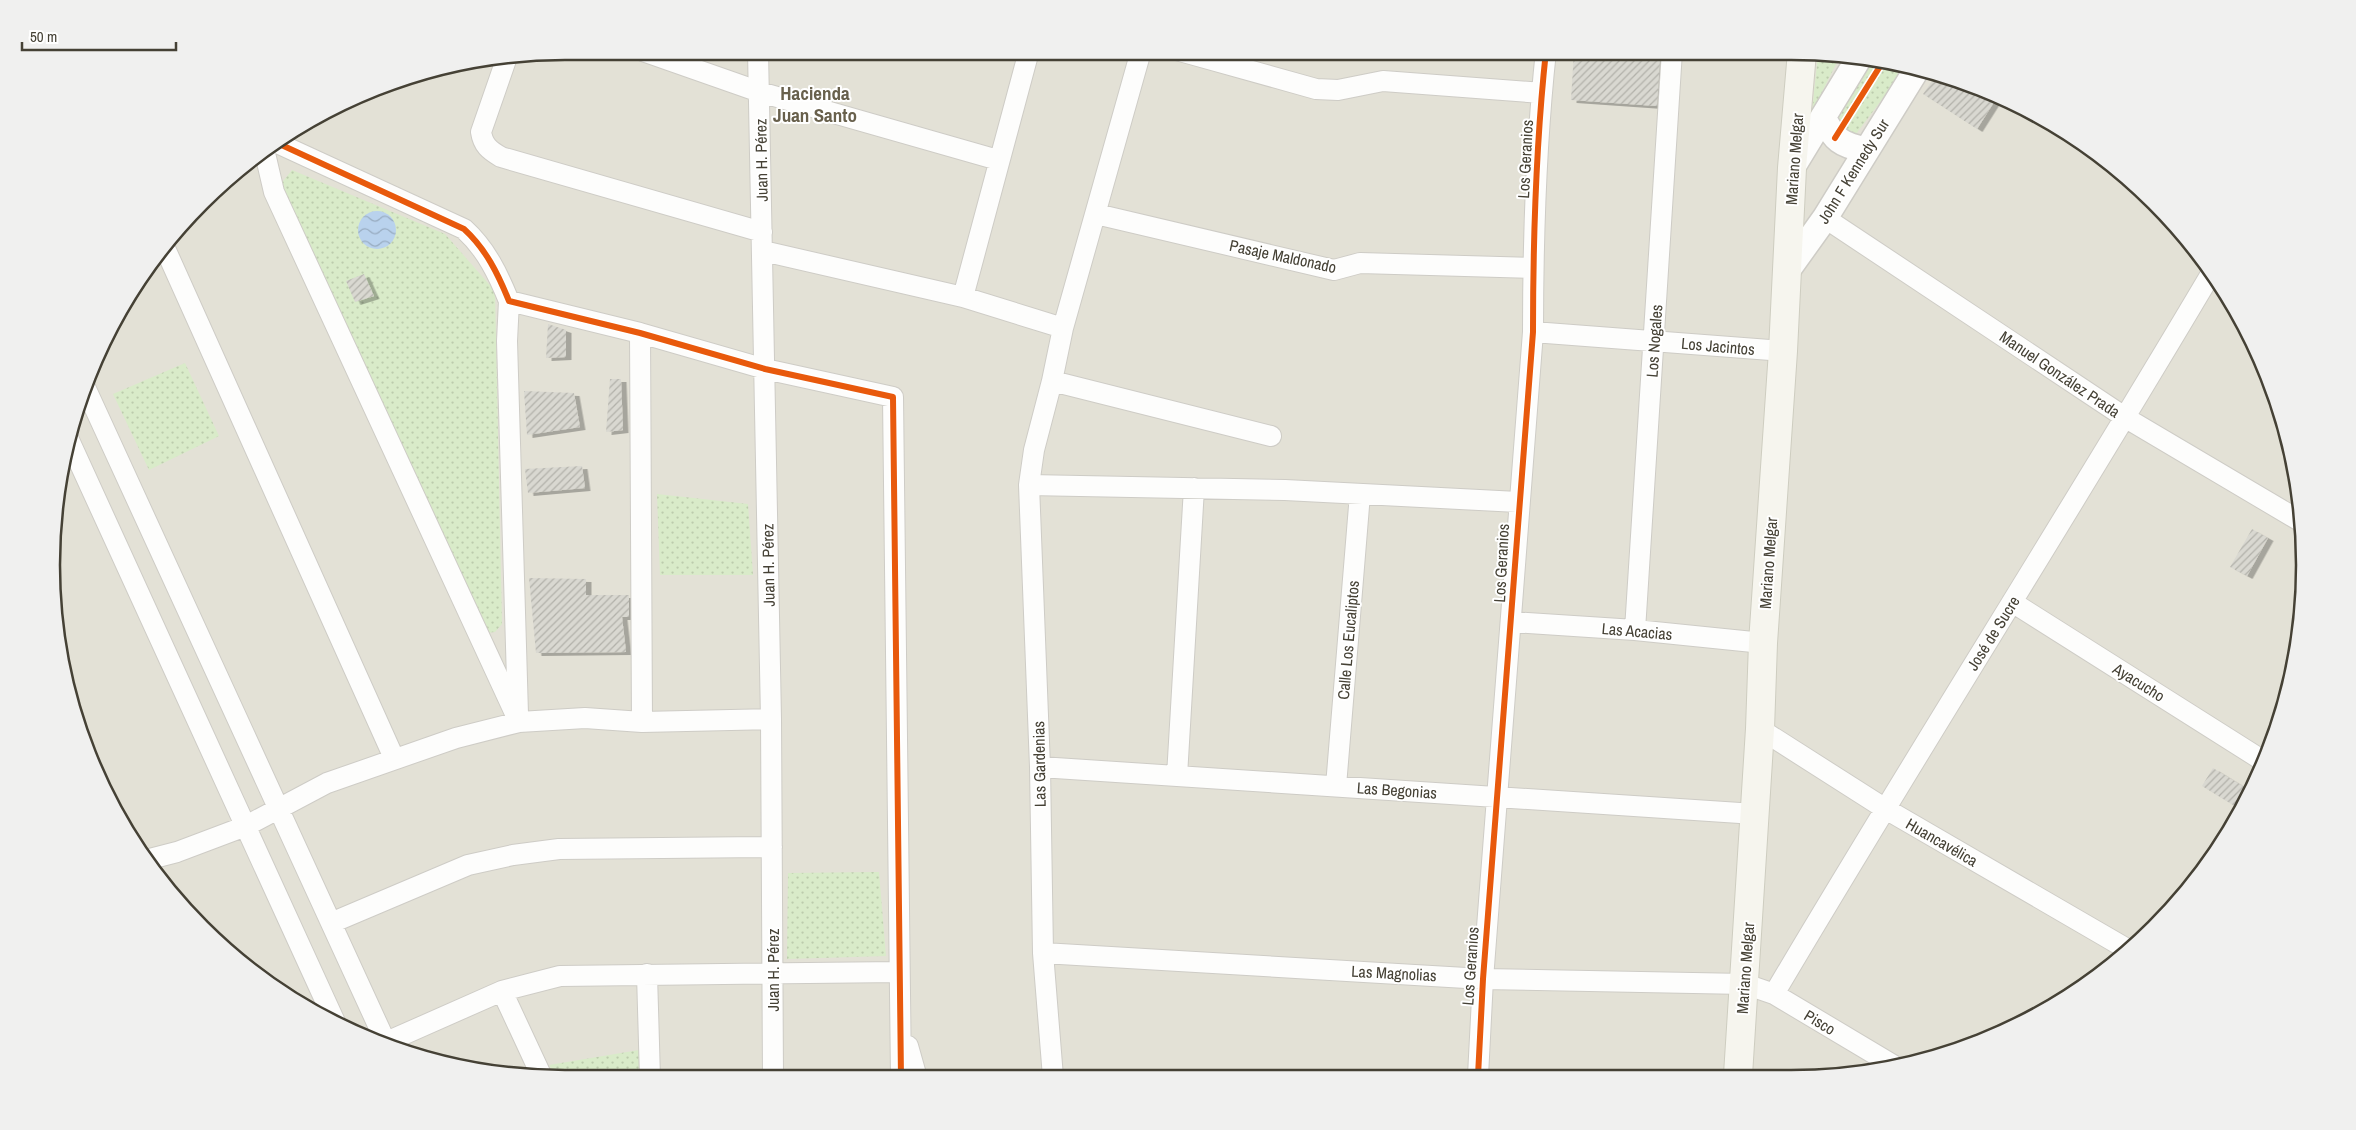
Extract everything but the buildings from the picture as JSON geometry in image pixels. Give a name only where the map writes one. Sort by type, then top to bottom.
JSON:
[{"type":"main road","name":"Mariano Melgar","points":[[1738,1070],[1760,729],[1763,643],[1783,351],[1792,168],[1801,60]]},
{"type":"street","points":[[669,60],[760,92],[998,160]]},
{"type":"street","name":"Juan H. Pérez","points":[[758,60],[772,847],[773,1070]]},
{"type":"street","points":[[963,297],[998,160],[1026,60]]},
{"type":"street","name":"Las Gardenias","points":[[1051,1070],[1043,953],[1040,767],[1029,485],[1034,450],[1052,381],[1063,328],[1138,60]]},
{"type":"street","points":[[1211,60],[1316,90],[1338,90],[1383,81],[1542,93]]},
{"type":"street","name":"Los Geranios","points":[[1478,1070],[1482,978],[1511,622],[1518,502],[1533,332],[1533,268],[1545,60]]},
{"type":"street","name":"Los Nogales","points":[[1635,630],[1671,60]]},
{"type":"street","points":[[505,63],[481,132],[483,143],[501,157],[762,242],[963,297],[1063,328]]},
{"type":"street","points":[[1792,168],[1855,64]]},
{"type":"street","name":"John F Kennedy Sur","points":[[1787,272],[1825,218],[1913,75]]},
{"type":"street","points":[[1823,117],[1835,138],[1846,144],[1866,150]]},
{"type":"street","points":[[283,146],[464,229],[478,241],[509,301],[507,341],[519,722]]},
{"type":"street","points":[[266,158],[274,192],[519,722]]},
{"type":"street","name":"Pasaje Maldonado","points":[[1096,214],[1334,270],[1360,263],[1533,268]]},
{"type":"street","name":"Manuel González Prada","points":[[1825,218],[2126,418],[2294,518]]},
{"type":"street","points":[[167,254],[394,758]]},
{"type":"street","name":"José de Sucre","points":[[1774,994],[1884,808],[2126,418],[2208,279]]},
{"type":"street","points":[[509,301],[640,333],[765,369],[890,395],[894,401],[901,1070]]},
{"type":"street","name":"Los Jacintos","points":[[1533,332],[1783,351]]},
{"type":"street","points":[[640,333],[642,722]]},
{"type":"street","points":[[1052,381],[1271,436]]},
{"type":"street","points":[[89,396],[381,1035]]},
{"type":"street","points":[[74,450],[330,1012]]},
{"type":"street","points":[[1029,485],[1194,488],[1518,502]]},
{"type":"street","points":[[1177,776],[1194,488]]},
{"type":"street","name":"Calle Los Eucaliptos","points":[[1336,786],[1360,494]]},
{"type":"street","name":"Ayacucho","points":[[2012,602],[2258,758]]},
{"type":"street","name":"Las Acacias","points":[[1511,622],[1635,630],[1763,643]]},
{"type":"street","points":[[154,858],[177,852],[246,826],[327,783],[394,758],[456,738],[519,722],[585,718],[642,722],[770,719]]},
{"type":"street","name":"Huancavélica","points":[[1760,729],[1884,808],[2122,946]]},
{"type":"street","name":"Las Begonias","points":[[1040,767],[1755,814]]},
{"type":"street","points":[[331,923],[468,865],[513,855],[558,849],[772,847]]},
{"type":"street","name":"Las Magnolias","points":[[1043,953],[1482,978],[1745,984]]},
{"type":"street","points":[[394,1040],[502,991],[560,976],[899,972]]},
{"type":"street","points":[[647,974],[650,1070]]},
{"type":"street","name":"Pisco","points":[[1745,984],[1774,994],[1885,1061]]},
{"type":"street","points":[[502,991],[539,1069]]},
{"type":"street","points":[[902,1022],[915,1070]]},
{"type":"shaded area","points":[[1791,60],[1857,64],[1890,70],[1922,77],[1984,98],[2044,128],[2072,145],[2124,185],[2148,208],[2171,232],[2211,284],[2244,342],[2258,372],[2279,434],[2286,466],[2292,499],[2296,565],[2292,631],[2286,664],[2279,696],[2258,758],[2228,818],[2192,872],[2148,922],[2098,966],[2044,1002],[1984,1032],[1922,1053],[1857,1066],[1791,1070],[565,1070],[499,1066],[466,1060],[434,1053],[372,1032],[312,1002],[284,985],[232,945],[185,898],[145,846],[128,818],[98,758],[77,696],[70,664],[61,598],[61,532],[64,499],[77,434],[87,403],[98,372],[128,312],[145,284],[185,232],[232,185],[284,145],[312,128],[372,98],[434,77],[499,64],[532,61]]},
{"type":"green space","points":[[1817,61],[1837,62],[1812,112]]},
{"type":"green space","points":[[1865,66],[1902,73],[1853,138],[1837,115]]},
{"type":"green space","points":[[292,170],[445,234],[495,291],[502,624],[495,632],[485,633],[280,185]]},
{"type":"green space","points":[[185,363],[219,436],[149,470],[113,394]]},
{"type":"green space","points":[[657,494],[748,504],[753,575],[660,575]]},
{"type":"green space","points":[[879,872],[886,956],[787,959],[788,873]]},
{"type":"green space","points":[[639,1050],[639,1070],[551,1070],[549,1065]]},
{"type":"water","points":[[377,211],[384,212],[390,217],[395,223],[395,237],[390,243],[384,248],[377,249],[370,248],[364,243],[359,237],[358,230],[359,223],[364,217],[370,212]]},
{"type":"cycle path","points":[[1478,1070],[1483,979],[1533,332],[1536,191],[1545,60]]},
{"type":"cycle path","points":[[1835,138],[1879,68]]},
{"type":"cycle path","points":[[283,146],[464,229],[491,262],[509,301],[640,333],[765,369],[893,397],[901,1070]]},
{"type":"district","name":"Hacienda Juan Santo","points":[[815,104]]}]
